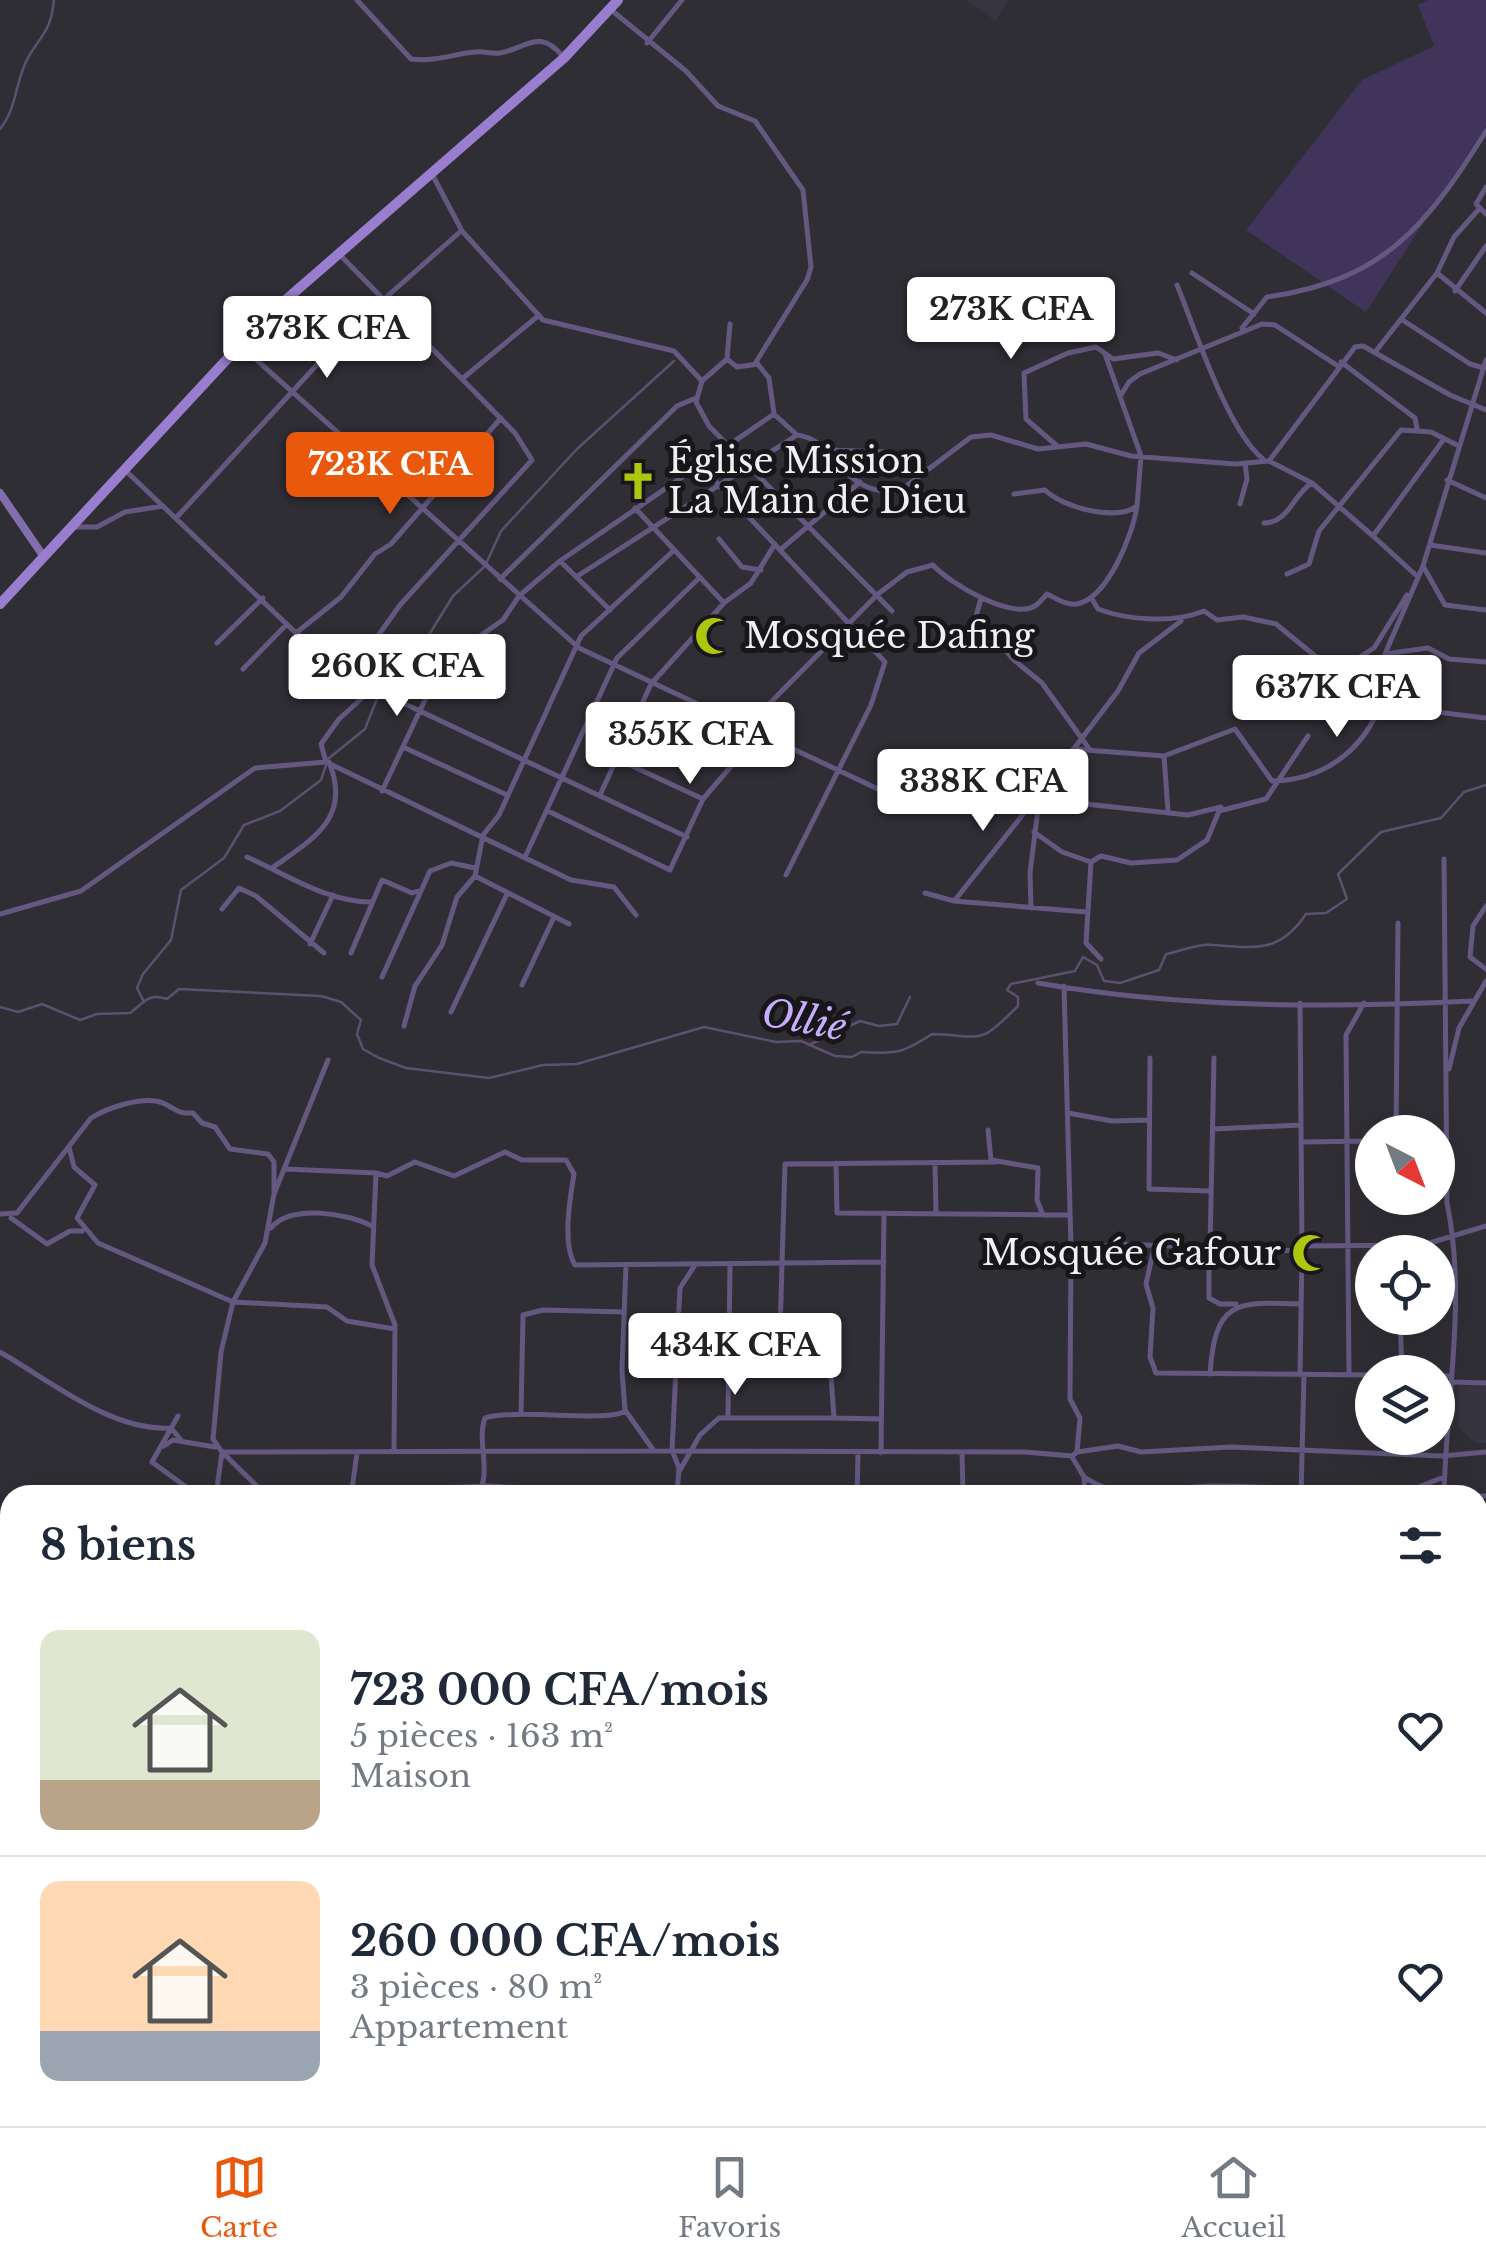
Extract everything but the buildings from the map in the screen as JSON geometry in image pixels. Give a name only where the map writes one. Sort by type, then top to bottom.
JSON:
[{"type":"main road","points":[[0,604],[239,344],[337,252],[564,58],[614,4]]},
{"type":"street","points":[[356,0],[411,59],[447,60],[474,52],[502,52],[526,40],[552,45],[564,58]]},
{"type":"street","points":[[647,43],[682,0]]},
{"type":"street","points":[[614,4],[647,43],[686,71],[718,106],[755,120],[803,190],[811,266],[808,280],[760,352],[758,364],[769,378],[774,414],[797,435],[828,450],[888,452]]},
{"type":"street","points":[[1121,396],[1128,382],[1140,374],[1205,349],[1242,328],[1267,298],[1308,290],[1394,251],[1419,228],[1486,131]]},
{"type":"street","points":[[1478,144],[1486,149]]},
{"type":"street","points":[[431,172],[462,230],[538,316],[552,324],[674,351],[702,381]]},
{"type":"street","points":[[1486,187],[1477,201],[1486,214]]},
{"type":"street","points":[[1376,352],[1437,272],[1454,237],[1479,209]]},
{"type":"street","points":[[176,518],[326,356],[376,316],[383,300],[462,230]]},
{"type":"street","points":[[1454,291],[1486,246]]},
{"type":"street","points":[[337,252],[501,418],[532,460],[377,638],[340,669]]},
{"type":"street","points":[[1437,272],[1454,291],[1486,313]]},
{"type":"street","points":[[1192,273],[1254,314]]},
{"type":"street","points":[[1178,285],[1250,451],[1312,483],[1418,577]]},
{"type":"street","points":[[462,380],[538,316]]},
{"type":"street","points":[[1401,319],[1470,364],[1485,364],[1456,445],[1430,545],[1386,654],[1388,702],[1395,708],[1486,718]]},
{"type":"street","points":[[730,324],[726,359],[702,381],[696,398],[709,426],[892,611]]},
{"type":"street","points":[[1242,328],[1275,326],[1340,364],[1414,418],[1417,429]]},
{"type":"street","points":[[239,344],[578,648],[896,797]]},
{"type":"street","points":[[828,450],[839,470],[878,490],[900,490],[972,437],[990,435],[1038,448],[1086,444],[1141,456],[1236,464],[1266,461],[1355,346],[1376,352],[1450,395],[1486,410]]},
{"type":"street","points":[[1056,445],[1026,419],[1022,376],[1068,353],[1096,347],[1113,359],[1158,353],[1177,360]]},
{"type":"street","points":[[548,811],[670,870],[703,799],[739,756],[765,708],[847,622],[907,572],[928,564],[950,582],[1010,608],[1035,606],[1047,594],[1070,604],[1092,599],[1128,549],[1141,456],[1105,354]]},
{"type":"street","points":[[726,359],[737,367],[758,364]]},
{"type":"street","points":[[1460,396],[1478,386]]},
{"type":"street","points":[[500,579],[677,406],[696,398]]},
{"type":"street","points":[[383,693],[444,661],[502,620],[520,596],[560,561],[774,414]]},
{"type":"street","points":[[296,632],[341,597],[375,554],[391,544],[501,418]]},
{"type":"street","points":[[1287,574],[1309,564],[1318,531],[1402,430],[1417,429],[1456,445]]},
{"type":"street","points":[[576,577],[797,435]]},
{"type":"street","points":[[1373,536],[1444,439]]},
{"type":"street","points":[[1236,464],[1250,451]]},
{"type":"street","points":[[1240,504],[1248,479],[1245,463]]},
{"type":"street","points":[[702,467],[877,650],[885,666],[871,705],[786,875]]},
{"type":"street","points":[[124,468],[287,624],[340,669],[372,689],[687,837]]},
{"type":"street","points":[[1448,480],[1486,498]]},
{"type":"street","points":[[600,795],[652,684],[724,603],[762,570],[778,547],[811,526],[860,482]]},
{"type":"street","points":[[1264,523],[1274,523],[1286,514],[1296,496],[1312,483]]},
{"type":"street","points":[[1014,494],[1045,490],[1063,505],[1094,509],[1127,512],[1137,506]]},
{"type":"street","points":[[0,492],[44,558]]},
{"type":"street","points":[[73,526],[98,527],[125,512],[163,506]]},
{"type":"street","points":[[635,508],[697,580],[724,603]]},
{"type":"street","points":[[720,540],[742,567],[762,570]]},
{"type":"street","points":[[1430,545],[1486,553]]},
{"type":"street","points":[[404,1026],[415,986],[442,944],[457,897],[475,872],[483,835],[500,815],[581,636],[672,552]]},
{"type":"street","points":[[560,561],[610,610]]},
{"type":"street","points":[[1422,566],[1445,606],[1486,610]]},
{"type":"street","points":[[526,855],[612,667],[697,580]]},
{"type":"street","points":[[954,901],[1082,738],[1139,653],[1183,620],[1204,612],[1217,620],[1262,619],[1276,624],[1332,669],[1339,670],[1374,648],[1411,591]]},
{"type":"street","points":[[217,643],[263,598]]},
{"type":"street","points":[[981,598],[976,617],[1014,660],[1042,683],[1090,751]]},
{"type":"street","points":[[1092,599],[1098,609],[1108,613],[1183,620]]},
{"type":"street","points":[[244,669],[287,624]]},
{"type":"street","points":[[1386,654],[1428,648],[1449,659],[1486,662]]},
{"type":"street","points":[[382,791],[444,661]]},
{"type":"street","points":[[1276,782],[1313,774],[1353,751],[1375,723],[1387,682]]},
{"type":"street","points":[[272,868],[312,838],[335,811],[337,791],[320,744],[339,719],[372,689]]},
{"type":"street","points":[[635,721],[690,748]]},
{"type":"street","points":[[1073,749],[1164,756],[1235,730],[1252,758],[1276,782]]},
{"type":"street","points":[[1039,806],[1051,812],[1076,803],[1188,815],[1266,799],[1308,736]]},
{"type":"street","points":[[403,747],[507,794]]},
{"type":"street","points":[[1164,756],[1168,812]]},
{"type":"street","points":[[617,759],[703,799]]},
{"type":"street","points":[[0,914],[82,891],[255,768],[327,761],[382,791],[586,886],[614,887],[636,915]]},
{"type":"street","points":[[1032,908],[1034,832],[1040,792]]},
{"type":"street","points":[[1090,862],[1100,856],[1131,863],[1178,860],[1207,840],[1216,816],[1227,806]]},
{"type":"street","points":[[1034,832],[1062,852],[1090,862]]},
{"type":"street","points":[[247,856],[333,895],[371,902]]},
{"type":"street","points":[[1444,859],[1447,1115]]},
{"type":"street","points":[[1090,862],[1088,950],[1102,959]]},
{"type":"street","points":[[382,977],[420,889],[435,866],[451,863],[475,872],[507,894],[569,924]]},
{"type":"street","points":[[351,953],[384,880],[412,893],[420,889]]},
{"type":"street","points":[[222,909],[239,888],[256,896],[324,953]]},
{"type":"street","points":[[925,893],[954,901],[1086,912]]},
{"type":"street","points":[[451,1012],[507,894]]},
{"type":"street","points":[[310,944],[333,895]]},
{"type":"street","points":[[1486,906],[1473,926],[1470,957],[1486,969]]},
{"type":"street","points":[[522,985],[554,916]]},
{"type":"street","points":[[1396,1115],[1398,923]]},
{"type":"street","points":[[1448,1076],[1459,1028],[1486,982]]},
{"type":"street","points":[[1038,983],[1129,998],[1300,1003],[1472,1001]]},
{"type":"street","points":[[1064,986],[1070,1399],[1080,1418],[1075,1454],[1084,1485]]},
{"type":"street","points":[[1300,1003],[1301,1485]]},
{"type":"street","points":[[1349,1375],[1350,1142],[1346,1035],[1364,1003]]},
{"type":"street","points":[[1150,1058],[1149,1189],[1210,1191]]},
{"type":"street","points":[[1214,1058],[1207,1248],[1209,1298],[1220,1304],[1300,1304]]},
{"type":"street","points":[[274,1194],[328,1060]]},
{"type":"street","points":[[9,1217],[91,1118],[106,1109],[159,1102],[180,1114],[193,1113],[202,1124],[215,1127],[230,1150],[268,1154],[274,1162],[269,1230],[234,1302],[216,1384],[216,1485]]},
{"type":"street","points":[[1067,1114],[1112,1121],[1149,1120]]},
{"type":"street","points":[[1213,1129],[1301,1126]]},
{"type":"street","points":[[988,1130],[988,1156],[996,1162]]},
{"type":"street","points":[[1301,1142],[1355,1142]]},
{"type":"street","points":[[68,1147],[74,1167],[95,1186],[76,1218],[98,1243],[234,1302],[327,1307],[347,1321],[395,1330]]},
{"type":"street","points":[[286,1169],[387,1176],[415,1162],[454,1176],[506,1152],[522,1160],[566,1160],[574,1174],[569,1202],[574,1263],[695,1266],[884,1262]]},
{"type":"street","points":[[836,1163],[836,1212],[1068,1215]]},
{"type":"street","points":[[935,1163],[936,1213]]},
{"type":"street","points":[[779,1365],[784,1165],[1030,1163],[1038,1168],[1037,1200],[1043,1215]]},
{"type":"street","points":[[376,1173],[375,1282],[395,1330],[394,1450]]},
{"type":"street","points":[[269,1230],[294,1213],[356,1218],[374,1227]]},
{"type":"street","points":[[0,1214],[47,1244],[78,1229],[89,1234]]},
{"type":"street","points":[[881,1453],[884,1214]]},
{"type":"street","points":[[1455,1236],[1486,1226]]},
{"type":"street","points":[[1086,1249],[1117,1244],[1154,1248],[1302,1248],[1355,1244]]},
{"type":"street","points":[[1154,1248],[1146,1284],[1153,1308],[1152,1370],[1355,1375]]},
{"type":"street","points":[[626,1265],[625,1410],[654,1452]]},
{"type":"street","points":[[728,1416],[730,1265]]},
{"type":"street","points":[[678,1485],[672,1450],[680,1288],[695,1266]]},
{"type":"street","points":[[1283,1303],[1301,1286]]},
{"type":"street","points":[[1210,1374],[1212,1335],[1218,1322],[1244,1303]]},
{"type":"street","points":[[522,1414],[523,1315],[543,1310],[624,1312]]},
{"type":"street","points":[[827,1320],[834,1418]]},
{"type":"street","points":[[0,1352],[122,1419],[153,1429],[171,1428]]},
{"type":"street","points":[[729,1366],[829,1368]]},
{"type":"street","points":[[1455,1379],[1486,1383]]},
{"type":"street","points":[[208,1389],[216,1384]]},
{"type":"street","points":[[482,1485],[481,1432],[486,1418],[589,1413],[613,1417],[625,1410]]},
{"type":"street","points":[[178,1416],[152,1462],[184,1485]]},
{"type":"street","points":[[679,1472],[710,1424],[728,1416],[880,1419]]},
{"type":"street","points":[[171,1428],[181,1440]]},
{"type":"street","points":[[161,1448],[181,1440],[218,1449],[357,1453],[692,1450],[858,1455],[1075,1454],[1118,1446],[1140,1452],[1231,1447],[1442,1456],[1486,1452]]},
{"type":"street","points":[[218,1449],[256,1485]]},
{"type":"street","points":[[962,1452],[963,1485]]},
{"type":"street","points":[[353,1485],[357,1453]]},
{"type":"street","points":[[857,1485],[858,1455]]},
{"type":"street","points":[[1442,1456],[1444,1485]]},
{"type":"street","points":[[1084,1477],[1096,1485]]},
{"type":"street","points":[[1423,1485],[1444,1477]]},
{"type":"shaded area","points":[[965,0],[1008,0],[996,21]]},
{"type":"shaded area","points":[[1428,0],[1486,0],[1486,126],[1366,312],[1246,230],[1362,80],[1434,46],[1418,5]]},
{"type":"shaded area","points":[[1459,1385],[1486,1386],[1486,1443],[1475,1443],[1459,1428]]},
{"type":"waterway","points":[[0,129],[10,112],[24,65],[48,25],[54,0]]},
{"type":"waterway","points":[[143,1000],[137,988],[143,974],[171,940],[181,890],[224,858],[244,825],[280,811],[321,780],[328,759],[365,729],[388,671],[427,638],[453,596],[485,566],[501,531],[577,449],[674,361]]},
{"type":"waterway","name":"Ollié","points":[[0,1007],[18,1012],[42,1004],[80,1020],[97,1014],[130,1013],[150,998],[167,999],[179,989],[321,996],[341,1002],[361,1020],[357,1034],[363,1049],[379,1058],[406,1068],[489,1078],[543,1065],[577,1064],[704,1027],[776,1042],[801,1041],[835,1056],[890,1052],[905,1049],[932,1034],[972,1037],[987,1033],[1018,1006],[1018,997],[1007,990],[1011,984],[1075,971],[1083,957],[1097,965],[1104,981],[1120,983],[1159,970],[1166,954],[1208,945],[1255,947],[1277,942],[1306,914],[1326,913],[1347,899],[1338,874],[1381,832],[1441,818],[1464,792],[1486,785]]},
{"type":"waterway","points":[[811,1044],[860,1021],[879,1026],[897,1024],[910,997]]},
{"type":"place","name":"Église Mission La Main de Dieu","points":[[638,481]]},
{"type":"place","name":"Mosquée Dafing","points":[[714,636]]},
{"type":"place","name":"Mosquée Gafour","points":[[1311,1253]]}]
